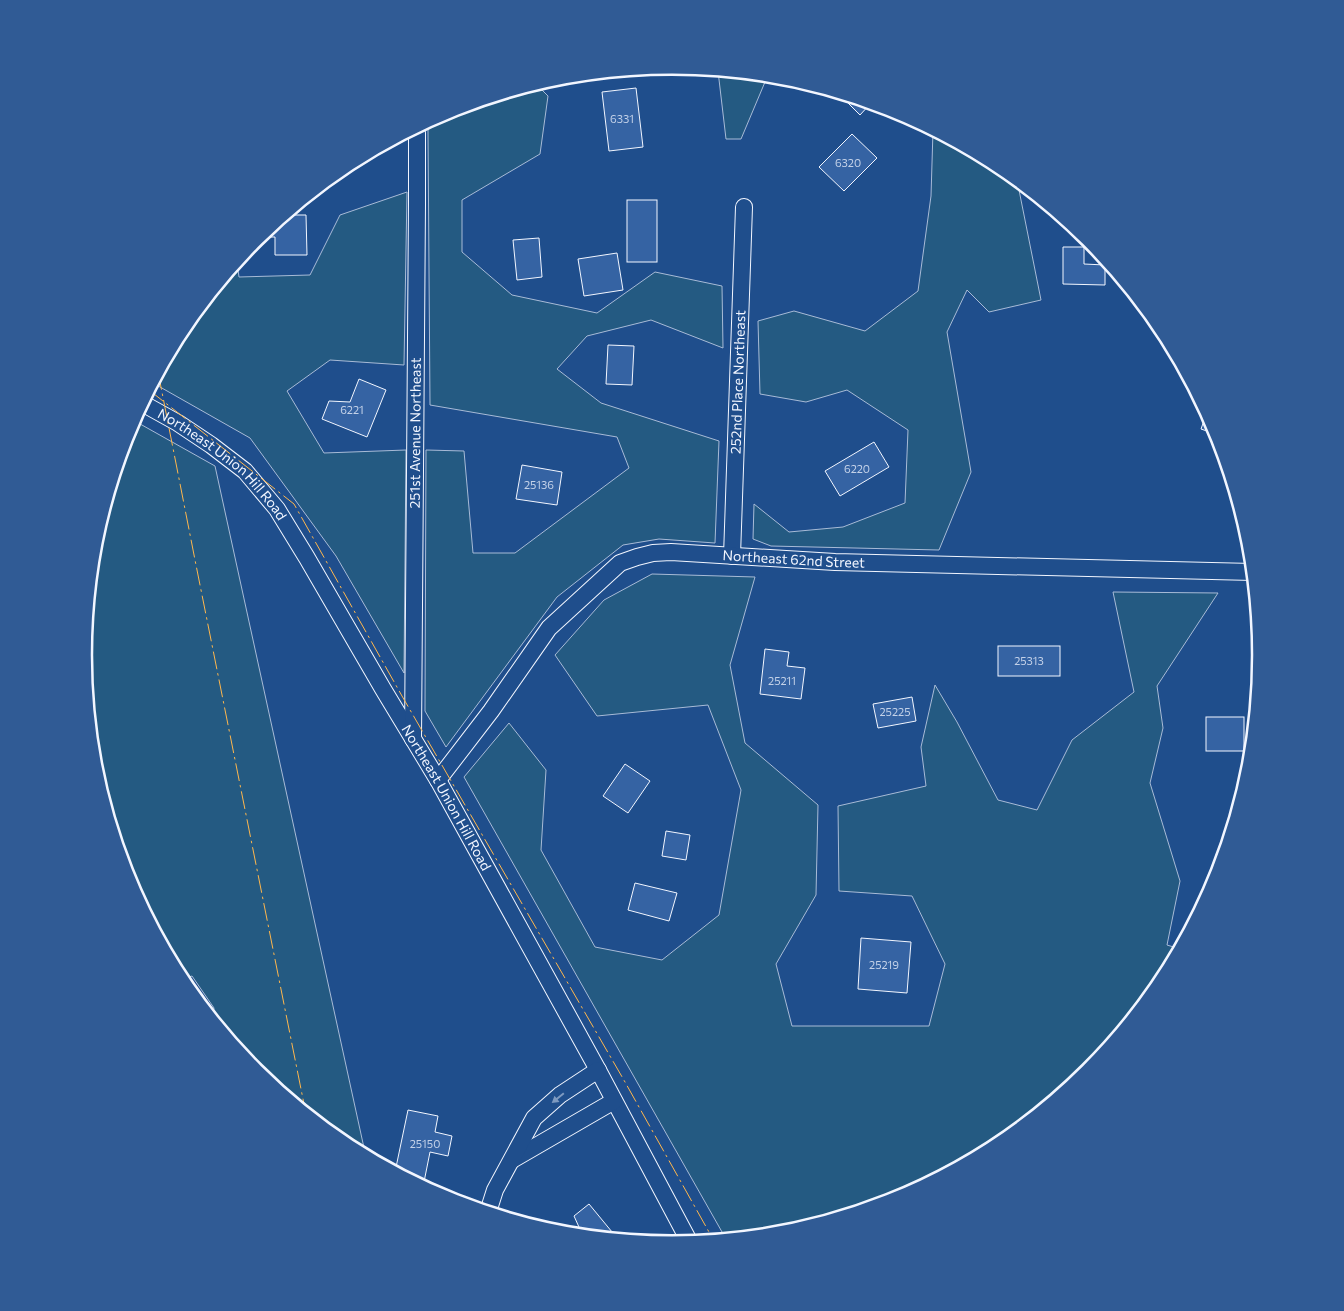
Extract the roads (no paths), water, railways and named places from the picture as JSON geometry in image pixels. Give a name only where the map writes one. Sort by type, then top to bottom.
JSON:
[{"type":"street","name":"251st Avenue Northeast","points":[[413,739],[417,134]]},
{"type":"street","name":"252nd Place Northeast","points":[[732,556],[744,207]]},
{"type":"street","name":"Northeast Union Hill Road","points":[[148,406],[178,423],[244,471],[277,509],[438,780],[598,1070],[686,1236]]},
{"type":"street","name":"Northeast 62nd Street","points":[[438,780],[549,628],[620,563],[636,557],[653,553],[686,552],[835,562],[1246,572]]},
{"type":"street","points":[[490,1206],[495,1190],[534,1118],[560,1095],[598,1070]]},
{"type":"street","points":[[512,1160],[614,1101]]}]
